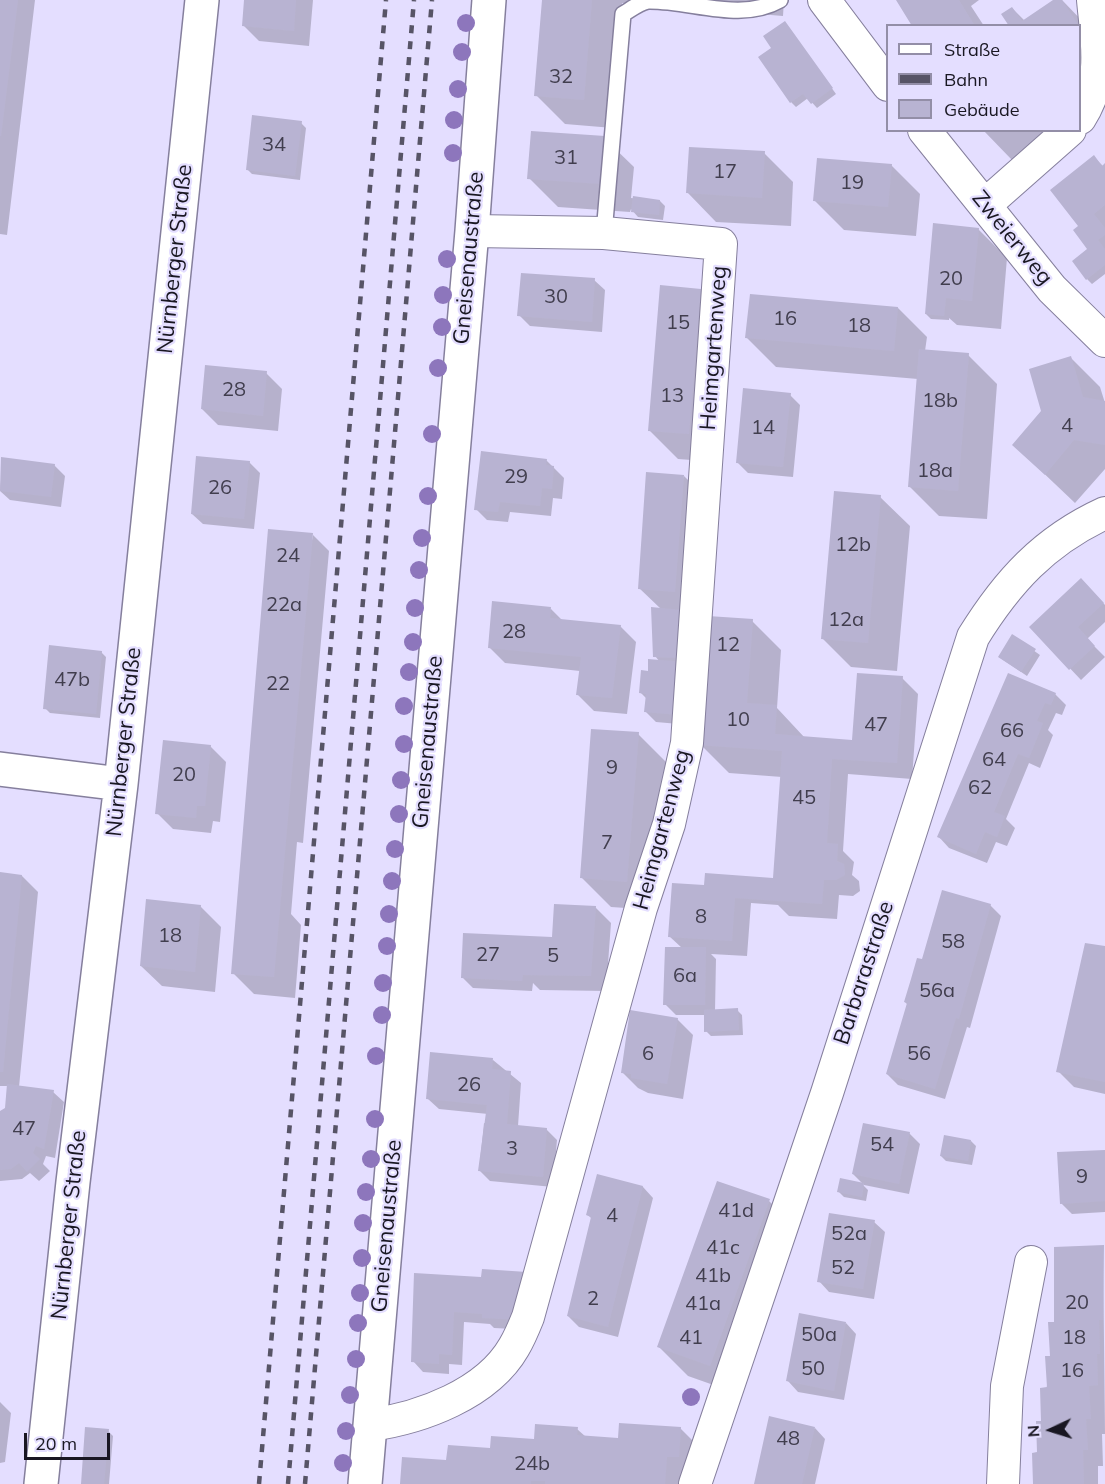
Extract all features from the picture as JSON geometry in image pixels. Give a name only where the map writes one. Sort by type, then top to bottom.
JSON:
[{"type":"street","name":"Nürnberger Straße","points":[[41,1484],[73,1182],[121,784],[202,0]]},
{"type":"street","name":"Gneisenaustraße","points":[[365,1484],[472,231],[489,0]]},
{"type":"street","points":[[824,0],[886,82]]},
{"type":"street","points":[[1081,116],[1092,101],[1100,72],[1093,0]]},
{"type":"street","name":"Zweierweg","points":[[926,132],[1052,289],[1105,341]]},
{"type":"street","points":[[985,205],[1068,132]]},
{"type":"street","name":"Heimgartenweg","points":[[370,1425],[401,1421],[446,1405],[455,1399],[489,1375],[513,1348],[528,1317],[641,908],[669,824],[687,743],[721,244],[604,233],[472,231]]},
{"type":"street","name":"Barbarastraße","points":[[695,1484],[824,1104],[973,637],[998,597],[1032,560],[1088,521],[1105,513]]},
{"type":"street","points":[[0,769],[121,784]]},
{"type":"street","points":[[1003,1484],[1007,1386],[1031,1262]]},
{"type":"lane","points":[[604,233],[623,15],[645,1],[745,9],[765,8],[780,0]]},
{"type":"building","points":[[0,0],[18,0],[1,136],[0,136]]},
{"type":"building","points":[[244,0],[296,0],[294,31],[242,26]]},
{"type":"building","points":[[542,0],[592,0],[584,100],[534,96]]},
{"type":"building","points":[[896,0],[959,0],[974,24],[911,24]]},
{"type":"building","points":[[1053,0],[1062,0],[1078,24],[1008,24],[1001,14],[1012,7],[1022,21]]},
{"type":"building","points":[[785,21],[833,88],[811,104],[803,94],[790,103],[758,57],[771,48],[763,36]]},
{"type":"building","points":[[252,115],[302,121],[295,176],[246,170]]},
{"type":"building","points":[[531,131],[605,136],[602,184],[527,179]]},
{"type":"building","points":[[689,147],[765,151],[762,198],[686,193]]},
{"type":"building","points":[[1094,155],[1102,166],[1105,163],[1105,205],[1094,214],[1105,228],[1105,235],[1098,240],[1105,249],[1105,265],[1086,280],[1072,261],[1087,249],[1073,230],[1078,226],[1050,190]]},
{"type":"building","points":[[817,158],[892,164],[888,207],[813,201]]},
{"type":"building","points":[[633,196],[660,200],[659,215],[631,212]]},
{"type":"building","points":[[933,223],[979,228],[972,301],[946,298],[944,316],[925,314]]},
{"type":"building","points":[[521,273],[595,278],[592,322],[517,316]]},
{"type":"building","points":[[660,285],[701,289],[689,434],[648,431]]},
{"type":"building","points":[[750,294],[898,307],[894,351],[745,338]]},
{"type":"building","points":[[919,349],[969,353],[958,491],[908,487]]},
{"type":"building","points":[[1071,356],[1083,397],[1105,401],[1105,445],[1074,440],[1045,475],[1012,445],[1041,411],[1029,369]]},
{"type":"building","points":[[205,365],[267,371],[263,416],[201,409]]},
{"type":"building","points":[[743,388],[791,393],[783,467],[736,463]]},
{"type":"building","points":[[481,451],[547,459],[546,465],[554,466],[552,489],[542,488],[540,506],[500,502],[498,512],[474,510]]},
{"type":"building","points":[[196,456],[250,461],[244,519],[191,514]]},
{"type":"building","points":[[1,457],[55,464],[51,497],[0,491]]},
{"type":"building","points":[[646,472],[684,475],[675,592],[638,589]]},
{"type":"building","points":[[834,491],[881,495],[868,643],[821,639]]},
{"type":"building","points":[[268,529],[313,533],[274,977],[231,974]]},
{"type":"building","points":[[1081,578],[1104,603],[1078,627],[1095,646],[1069,670],[1029,627]]},
{"type":"building","points":[[492,601],[551,607],[550,618],[621,625],[612,698],[576,695],[581,657],[488,648]]},
{"type":"building","points":[[651,607],[681,610],[678,658],[653,657]]},
{"type":"building","points":[[708,616],[753,619],[747,703],[777,705],[775,734],[852,740],[857,673],[903,676],[897,763],[832,759],[827,843],[838,844],[837,861],[844,864],[845,875],[836,880],[824,880],[822,904],[735,898],[732,941],[668,937],[672,883],[704,885],[705,873],[773,878],[782,751],[698,745]]},
{"type":"building","points":[[1012,634],[1036,649],[1021,672],[998,657]]},
{"type":"building","points":[[49,645],[102,651],[96,714],[43,709]]},
{"type":"building","points":[[648,659],[684,662],[680,715],[644,712],[646,694],[639,693],[641,670],[648,671]]},
{"type":"building","points":[[1008,673],[1056,693],[1051,705],[1045,703],[1037,721],[1043,723],[1029,758],[1018,754],[994,812],[1005,816],[997,837],[985,832],[976,854],[937,837]]},
{"type":"building","points":[[591,729],[639,732],[627,882],[580,878]]},
{"type":"building","points":[[163,740],[211,745],[205,806],[197,806],[196,818],[155,814]]},
{"type":"building","points":[[0,872],[22,875],[3,1072],[0,1072]]},
{"type":"building","points":[[942,890],[991,904],[959,1019],[956,1018],[935,1089],[886,1074],[907,1003],[904,1002],[917,958],[922,959]]},
{"type":"building","points":[[146,899],[201,905],[195,972],[140,966]]},
{"type":"building","points":[[554,904],[596,906],[591,976],[523,975],[522,981],[461,978],[463,933],[552,937]]},
{"type":"building","points":[[1085,943],[1105,946],[1105,1082],[1056,1072]]},
{"type":"building","points":[[665,947],[706,947],[705,1005],[663,1005]]},
{"type":"building","points":[[738,1008],[739,1030],[704,1032],[704,1010]]},
{"type":"building","points":[[630,1010],[678,1018],[667,1084],[631,1078],[631,1074],[621,1073]]},
{"type":"building","points":[[430,1052],[493,1058],[492,1069],[511,1071],[507,1124],[547,1128],[543,1177],[478,1171],[487,1105],[426,1099]]},
{"type":"building","points":[[7,1084],[54,1090],[44,1149],[36,1146],[33,1153],[40,1159],[27,1172],[19,1163],[11,1169],[0,1170],[0,1111],[5,1108]]},
{"type":"building","points":[[863,1123],[910,1132],[899,1184],[852,1174]]},
{"type":"building","points":[[944,1135],[971,1140],[968,1161],[940,1156]]},
{"type":"building","points":[[1105,1150],[1105,1201],[1060,1204],[1057,1152]]},
{"type":"building","points":[[597,1174],[643,1186],[608,1327],[567,1316],[591,1217],[586,1215]]},
{"type":"building","points":[[840,1178],[864,1183],[862,1197],[837,1192]]},
{"type":"building","points":[[717,1181],[770,1199],[710,1366],[657,1347]]},
{"type":"building","points":[[829,1213],[875,1220],[863,1289],[817,1282]]},
{"type":"building","points":[[1104,1245],[1103,1320],[1099,1320],[1100,1354],[1097,1354],[1098,1385],[1089,1386],[1091,1419],[1086,1419],[1088,1450],[1083,1450],[1084,1484],[1033,1484],[1032,1453],[1037,1452],[1036,1421],[1041,1421],[1040,1388],[1047,1387],[1045,1356],[1050,1356],[1048,1322],[1054,1322],[1054,1247]]},
{"type":"building","points":[[482,1269],[527,1272],[524,1320],[482,1318],[482,1314],[454,1312],[452,1355],[439,1354],[439,1364],[411,1362],[414,1273],[481,1277]]},
{"type":"building","points":[[799,1313],[846,1322],[834,1391],[786,1381]]},
{"type":"building","points":[[769,1416],[815,1427],[802,1484],[754,1484]]},
{"type":"building","points":[[619,1423],[681,1427],[679,1457],[667,1457],[665,1484],[545,1484],[545,1481],[531,1481],[531,1484],[400,1484],[402,1457],[446,1460],[448,1445],[490,1448],[491,1436],[534,1439],[535,1424],[578,1427],[577,1435],[618,1438]]},
{"type":"building","points":[[85,1427],[109,1429],[104,1484],[81,1484]]},
{"type":"railway","points":[[259,1484],[386,0]]},
{"type":"railway","points":[[288,1484],[414,0]]},
{"type":"railway","points":[[305,1484],[432,0]]}]
